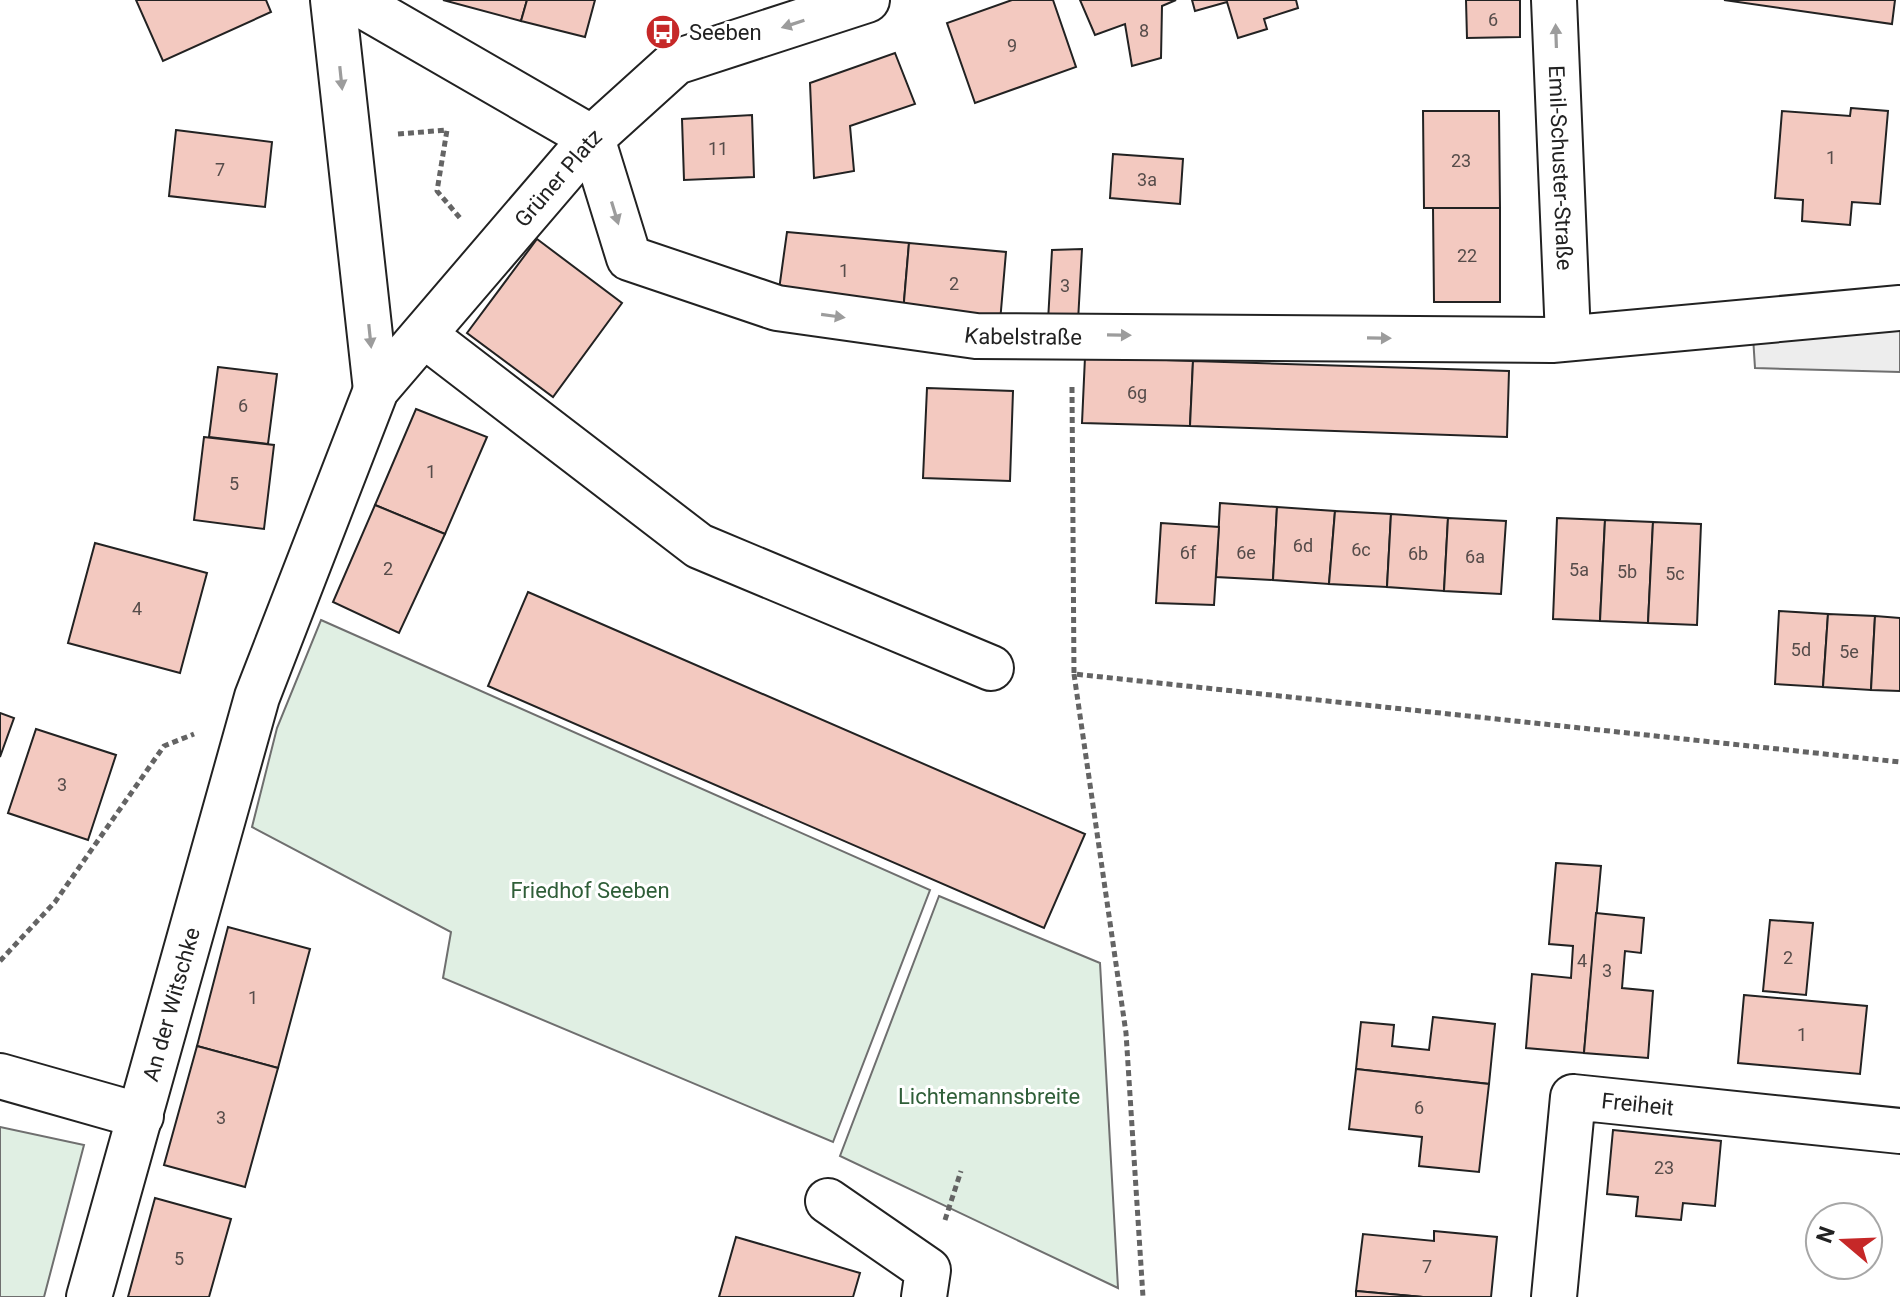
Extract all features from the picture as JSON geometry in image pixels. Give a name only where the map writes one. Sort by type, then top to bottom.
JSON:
[{"type":"street","name":"Grüner Platz","points":[[333,0],[376,390]]},
{"type":"street","name":"Grüner Platz","points":[[253,711],[376,390],[592,138],[353,0]]},
{"type":"street","points":[[592,138],[676,62],[867,0]]},
{"type":"street","name":"Emil-Schuster-Straße","points":[[1554,0],[1560,339]]},
{"type":"street","name":"Kabelstraße","points":[[592,138],[629,258],[777,308],[976,336],[1072,334],[1560,339]]},
{"type":"street","points":[[1560,339],[1900,308]]},
{"type":"street","points":[[424,335],[699,546],[991,668]]},
{"type":"street","name":"An der Witschke","points":[[89,1297],[253,711]]},
{"type":"street","points":[[0,1076],[141,1116]]},
{"type":"street","name":"Freiheit","points":[[1554,1297],[1573,1097],[1900,1131]]},
{"type":"street","points":[[828,1201],[928,1270],[924,1297]]},
{"type":"path","points":[[348,138],[447,130],[437,191],[491,256]]},
{"type":"path","points":[[1072,334],[1074,674],[1126,1033],[1143,1297]]},
{"type":"path","points":[[1074,674],[1900,762]]},
{"type":"path","points":[[0,961],[55,902],[164,746],[253,711]]},
{"type":"green space","name":"Friedhof Seeben","points":[[321,620],[930,890],[833,1142],[443,978],[451,932],[252,827],[277,728]]},
{"type":"green space","name":"Lichtemannsbreite","points":[[939,896],[1100,963],[1118,1288],[840,1156]]},
{"type":"green space","points":[[0,1127],[84,1145],[44,1297],[0,1297]]},
{"type":"shaded area","points":[[1900,308],[1900,372],[1755,368],[1752,320]]},
{"type":"building","points":[[136,0],[266,0],[271,12],[163,61]]},
{"type":"building","points":[[443,0],[527,0],[521,21]]},
{"type":"building","points":[[527,0],[595,0],[585,37],[521,21]]},
{"type":"building","points":[[1012,0],[1053,0],[1076,67],[975,103],[947,23]]},
{"type":"building","points":[[1080,0],[1176,0],[1162,6],[1161,58],[1132,66],[1125,24],[1095,35]]},
{"type":"building","points":[[1192,0],[1296,0],[1298,8],[1264,19],[1267,29],[1238,38],[1227,2],[1195,11]]},
{"type":"building","points":[[1466,0],[1520,0],[1520,37],[1467,38]]},
{"type":"building","points":[[1724,0],[1895,0],[1892,24]]},
{"type":"building","points":[[895,53],[915,104],[850,126],[854,171],[814,178],[810,83]]},
{"type":"building","points":[[1851,108],[1888,111],[1880,204],[1852,202],[1850,225],[1802,221],[1803,200],[1775,198],[1782,111],[1850,116]]},
{"type":"building","points":[[1423,111],[1499,111],[1500,208],[1424,208]]},
{"type":"building","points":[[752,115],[754,177],[684,180],[682,119]]},
{"type":"building","points":[[176,130],[272,142],[265,207],[169,196]]},
{"type":"building","points":[[1113,154],[1183,159],[1180,204],[1110,198]]},
{"type":"building","points":[[1433,208],[1500,208],[1500,302],[1434,302]]},
{"type":"building","points":[[787,232],[909,243],[903,313],[778,297]]},
{"type":"building","points":[[537,239],[622,303],[553,397],[467,333]]},
{"type":"building","points":[[909,243],[1006,252],[1000,322],[903,313]]},
{"type":"building","points":[[1082,249],[1078,321],[1048,321],[1052,250]]},
{"type":"building","points":[[1085,357],[1193,361],[1190,426],[1082,423]]},
{"type":"building","points":[[1193,361],[1509,371],[1507,437],[1190,426]]},
{"type":"building","points":[[218,367],[277,374],[268,444],[209,437]]},
{"type":"building","points":[[927,388],[1013,391],[1010,481],[923,478]]},
{"type":"building","points":[[416,409],[487,437],[445,534],[375,505]]},
{"type":"building","points":[[204,437],[274,445],[264,529],[194,520]]},
{"type":"building","points":[[1220,503],[1277,507],[1273,580],[1216,577]]},
{"type":"building","points":[[375,505],[445,534],[399,633],[333,602]]},
{"type":"building","points":[[1277,507],[1335,511],[1329,584],[1273,580]]},
{"type":"building","points":[[1335,511],[1391,514],[1387,587],[1329,584]]},
{"type":"building","points":[[1391,514],[1448,518],[1444,591],[1387,587]]},
{"type":"building","points":[[1448,518],[1506,521],[1501,594],[1444,591]]},
{"type":"building","points":[[1557,518],[1605,520],[1600,621],[1553,619]]},
{"type":"building","points":[[1605,520],[1653,522],[1648,623],[1600,621]]},
{"type":"building","points":[[1653,522],[1701,524],[1697,625],[1648,623]]},
{"type":"building","points":[[1161,523],[1219,527],[1214,605],[1156,603]]},
{"type":"building","points":[[95,543],[207,573],[180,673],[68,643]]},
{"type":"building","points":[[528,592],[1085,834],[1044,928],[488,686]]},
{"type":"building","points":[[1779,611],[1828,614],[1823,687],[1775,684]]},
{"type":"building","points":[[1828,614],[1875,616],[1871,690],[1823,687]]},
{"type":"building","points":[[1875,616],[1900,618],[1900,691],[1871,690]]},
{"type":"building","points":[[0,713],[14,718],[0,757]]},
{"type":"building","points":[[36,729],[116,755],[88,840],[8,813]]},
{"type":"building","points":[[1556,863],[1601,866],[1584,1053],[1526,1048],[1532,974],[1571,978],[1573,946],[1549,944]]},
{"type":"building","points":[[1596,913],[1644,918],[1641,953],[1625,951],[1622,988],[1653,991],[1648,1058],[1584,1053]]},
{"type":"building","points":[[1770,920],[1813,923],[1806,995],[1763,991]]},
{"type":"building","points":[[228,927],[310,949],[278,1068],[197,1046]]},
{"type":"building","points":[[1744,995],[1867,1006],[1860,1074],[1738,1063]]},
{"type":"building","points":[[1433,1017],[1495,1024],[1489,1084],[1356,1069],[1361,1022],[1394,1025],[1392,1046],[1429,1050]]},
{"type":"building","points":[[197,1046],[278,1068],[245,1187],[164,1165]]},
{"type":"building","points":[[1356,1069],[1489,1084],[1479,1172],[1419,1166],[1422,1137],[1349,1129]]},
{"type":"building","points":[[1613,1130],[1721,1141],[1715,1206],[1683,1203],[1681,1220],[1636,1216],[1638,1197],[1607,1194]]},
{"type":"building","points":[[155,1198],[231,1219],[209,1297],[128,1297]]},
{"type":"building","points":[[1434,1231],[1497,1237],[1491,1297],[1423,1297],[1356,1291],[1363,1234],[1434,1241]]},
{"type":"building","points":[[736,1237],[860,1273],[853,1297],[719,1297]]},
{"type":"building","points":[[1356,1291],[1423,1297],[1356,1297]]},
{"type":"place","name":"Seeben","points":[[663,32]]}]
